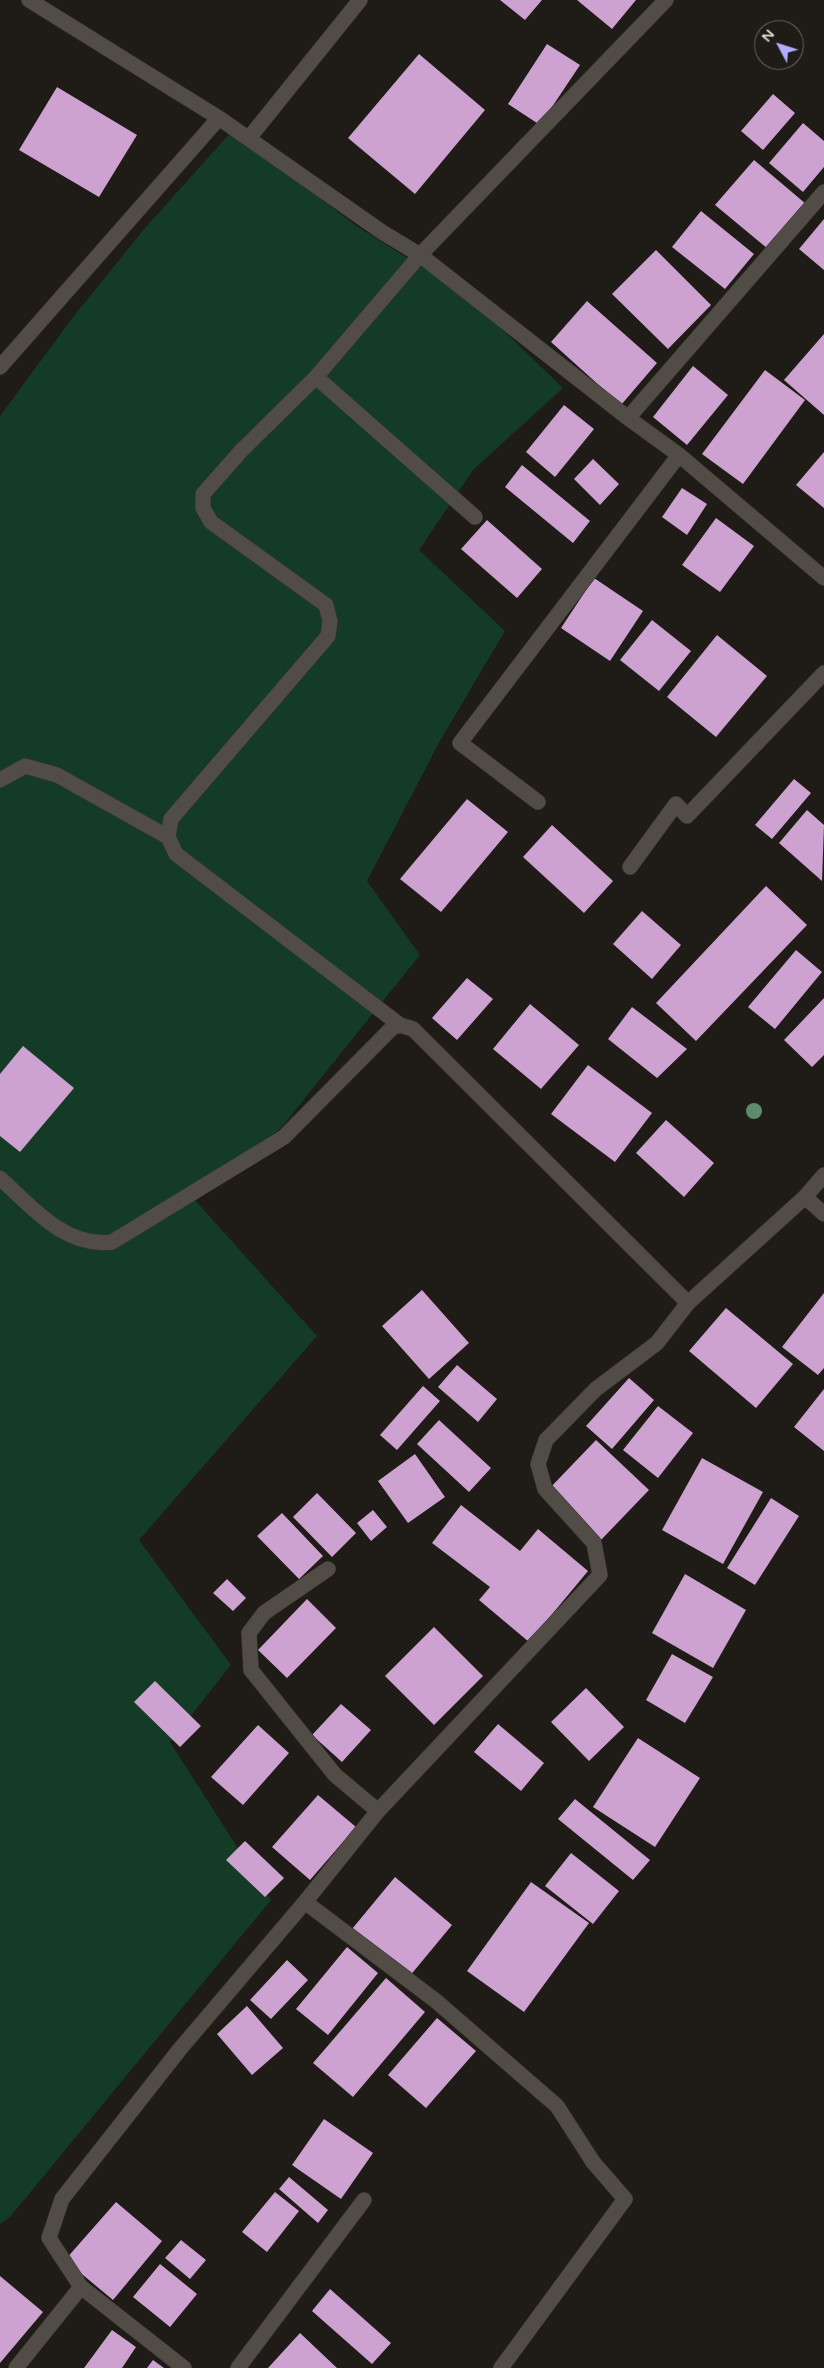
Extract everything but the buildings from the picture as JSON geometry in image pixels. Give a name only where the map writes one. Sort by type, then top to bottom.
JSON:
[{"type":"street","points":[[30,0],[219,118],[382,232],[420,256],[628,418],[679,454],[824,578]]},
{"type":"street","points":[[249,138],[360,0]]},
{"type":"street","points":[[666,0],[420,256],[316,377],[241,450],[204,494],[203,508],[211,522],[326,605],[330,621],[328,636],[171,819],[168,837],[176,854],[400,1026],[413,1029],[688,1303]]},
{"type":"street","points":[[0,367],[219,118]]},
{"type":"street","points":[[628,418],[824,192]]},
{"type":"street","points":[[316,377],[475,517]]},
{"type":"street","points":[[538,802],[460,743],[679,454]]},
{"type":"street","points":[[630,867],[676,804],[688,816],[824,673]]},
{"type":"street","points":[[0,780],[25,766],[57,775],[168,837]]},
{"type":"street","points":[[0,1178],[61,1232],[73,1238],[100,1243],[112,1242],[284,1137],[392,1028],[400,1026]]},
{"type":"street","points":[[184,2368],[81,2287],[49,2238],[62,2199],[180,2049],[305,1902],[378,1811],[600,1575],[594,1543],[545,1489],[538,1464],[546,1440],[596,1389],[657,1343],[688,1303],[805,1197],[824,1175]]},
{"type":"street","points":[[805,1197],[824,1214]]},
{"type":"street","points":[[328,1569],[264,1613],[249,1633],[251,1670],[335,1774],[378,1811]]},
{"type":"street","points":[[305,1902],[436,2001],[500,2054],[557,2106],[593,2162],[624,2199],[501,2368]]},
{"type":"street","points":[[238,2368],[364,2200]]},
{"type":"street","points":[[16,2368],[81,2287]]},
{"type":"green space","points":[[232,131],[355,225],[468,296],[563,388],[473,470],[419,550],[505,631],[441,739],[367,881],[420,955],[281,1128],[193,1198],[317,1336],[139,1540],[231,1665],[170,1742],[271,1900],[10,2217],[0,2224],[0,416],[73,317],[145,228]]}]
